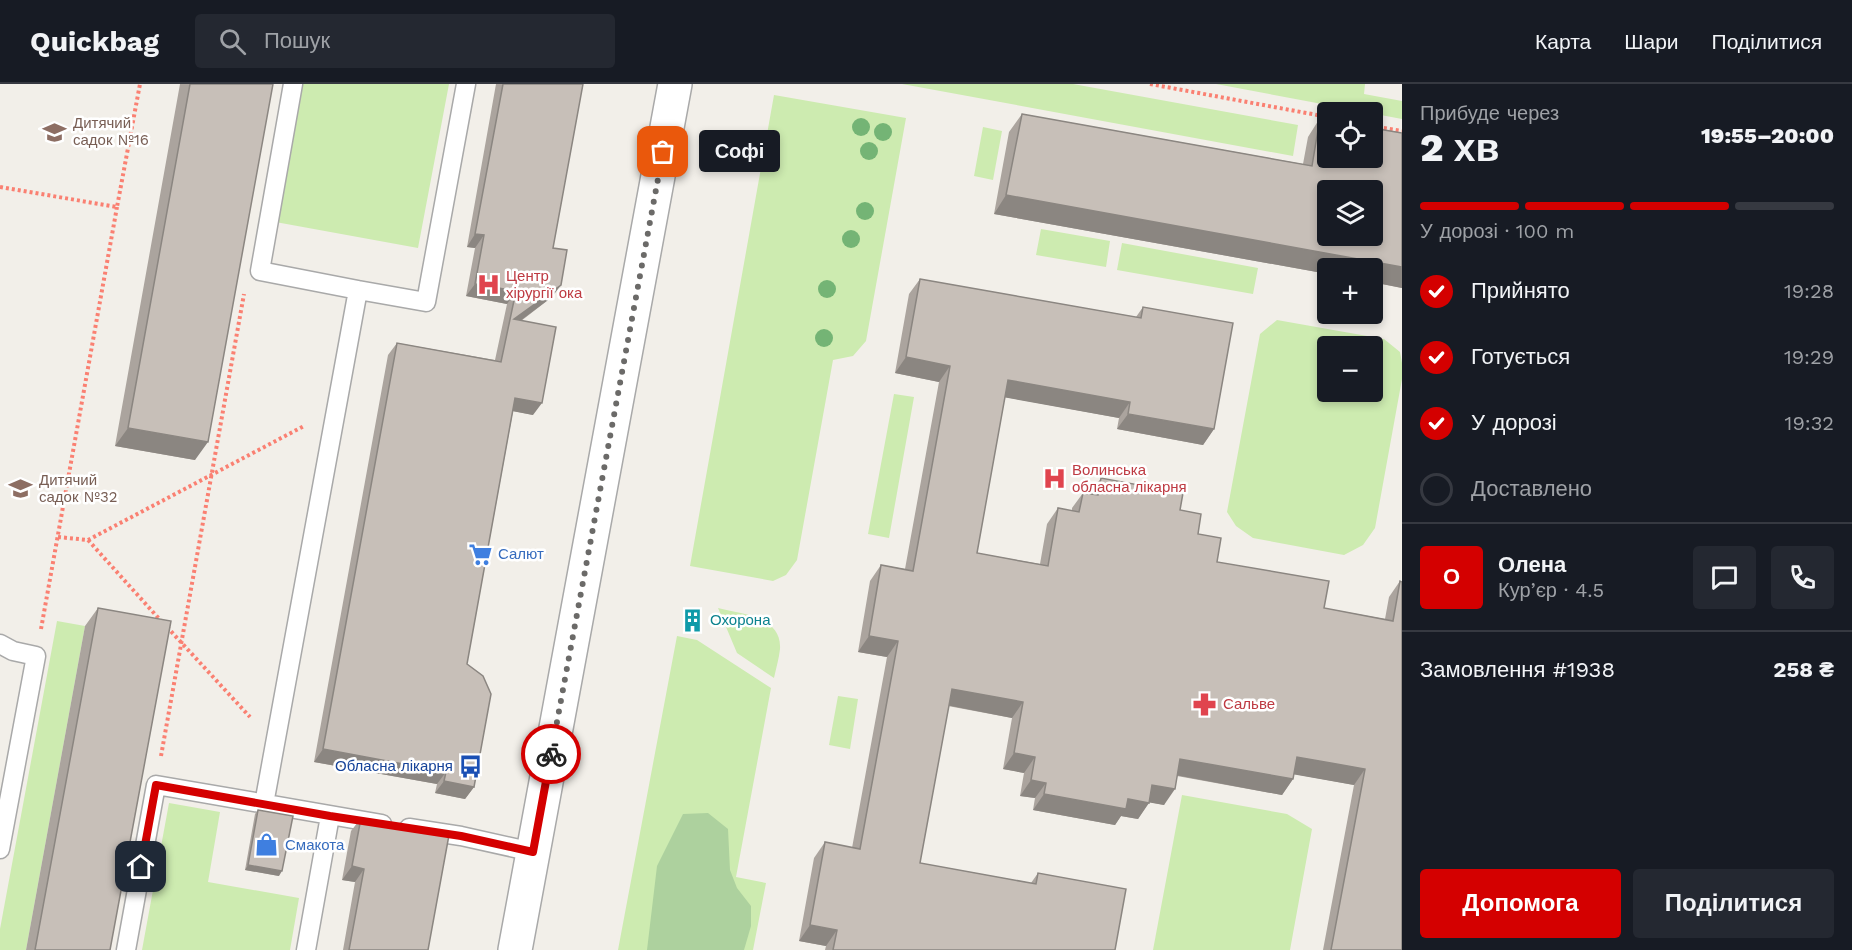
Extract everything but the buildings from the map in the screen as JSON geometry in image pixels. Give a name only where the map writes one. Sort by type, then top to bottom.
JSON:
[{"type":"street","points":[[515,950],[675,84]]},
{"type":"lane","points":[[293,84],[260,271],[426,302],[466,84]]},
{"type":"lane","points":[[264,804],[358,290]]},
{"type":"lane","points":[[0,644],[13,651],[36,656],[0,849]]},
{"type":"lane","points":[[126,950],[156,785],[330,816],[461,836],[533,852]]},
{"type":"lane","points":[[306,950],[330,816]]},
{"type":"path","points":[[36,656],[140,84]]},
{"type":"path","points":[[1150,84],[1317,115]]},
{"type":"path","points":[[1383,128],[1402,131]]},
{"type":"path","points":[[0,187],[117,207]]},
{"type":"path","points":[[156,785],[245,291]]},
{"type":"path","points":[[58,537],[88,540],[337,409]]},
{"type":"path","points":[[88,540],[275,744]]},
{"type":"green space","points":[[295,84],[449,84],[418,248],[270,221]]},
{"type":"green space","points":[[902,84],[1073,84],[1298,125],[1293,156]]},
{"type":"green space","points":[[1216,84],[1365,84],[1364,94],[1402,101],[1402,119],[1383,115],[1383,102],[1317,103]]},
{"type":"green space","points":[[774,95],[906,118],[866,341],[853,356],[833,360],[797,560],[786,575],[773,581],[690,566]]},
{"type":"green space","points":[[983,127],[1002,131],[993,180],[974,176]]},
{"type":"green space","points":[[1041,229],[1110,241],[1106,267],[1036,255]]},
{"type":"green space","points":[[1122,243],[1258,268],[1253,294],[1117,270]]},
{"type":"green space","points":[[1277,320],[1367,336],[1317,336],[1317,402],[1383,402],[1383,339],[1400,352],[1402,379],[1375,528],[1363,545],[1344,555],[1253,538],[1236,526],[1227,512],[1260,334]]},
{"type":"green space","points":[[894,394],[914,397],[889,538],[868,534]]},
{"type":"green space","points":[[718,608],[758,618],[774,630],[779,638],[780,649],[774,678],[737,653]]},
{"type":"green space","points":[[57,621],[85,626],[26,950],[0,950],[0,929]]},
{"type":"green space","points":[[677,636],[697,640],[771,688],[736,877],[766,883],[753,950],[618,950]]},
{"type":"green space","points":[[838,696],[858,699],[850,749],[829,745]]},
{"type":"green space","points":[[1182,795],[1287,814],[1312,829],[1290,950],[1153,950]]},
{"type":"green space","points":[[169,803],[220,812],[208,882],[299,898],[290,950],[142,950]]},
{"type":"green space","points":[[708,813],[728,829],[730,870],[737,888],[751,906],[751,926],[744,950],[647,950],[657,866],[683,814]]},
{"type":"way so far","points":[[551,754],[663,152]]},
{"type":"place","name":"Дитячий садок №16","points":[[55,132]]},
{"type":"place","name":"Софі","points":[[663,152]]},
{"type":"place","name":"Центр хірургії ока","points":[[488,285]]},
{"type":"place","name":"Волинська обласна лікарня","points":[[1054,479]]},
{"type":"place","name":"Дитячий садок №32","points":[[21,489]]},
{"type":"place","name":"Салют","points":[[480,554]]},
{"type":"place","name":"Охорона","points":[[692,620]]},
{"type":"place","name":"Сальве","points":[[1205,704]]},
{"type":"place","name":"Обласна лікарня","points":[[471,766]]},
{"type":"place","name":"Смакота","points":[[267,845]]},
{"type":"route","points":[[141,867],[156,785],[330,816],[461,836],[533,852],[551,754]]}]
